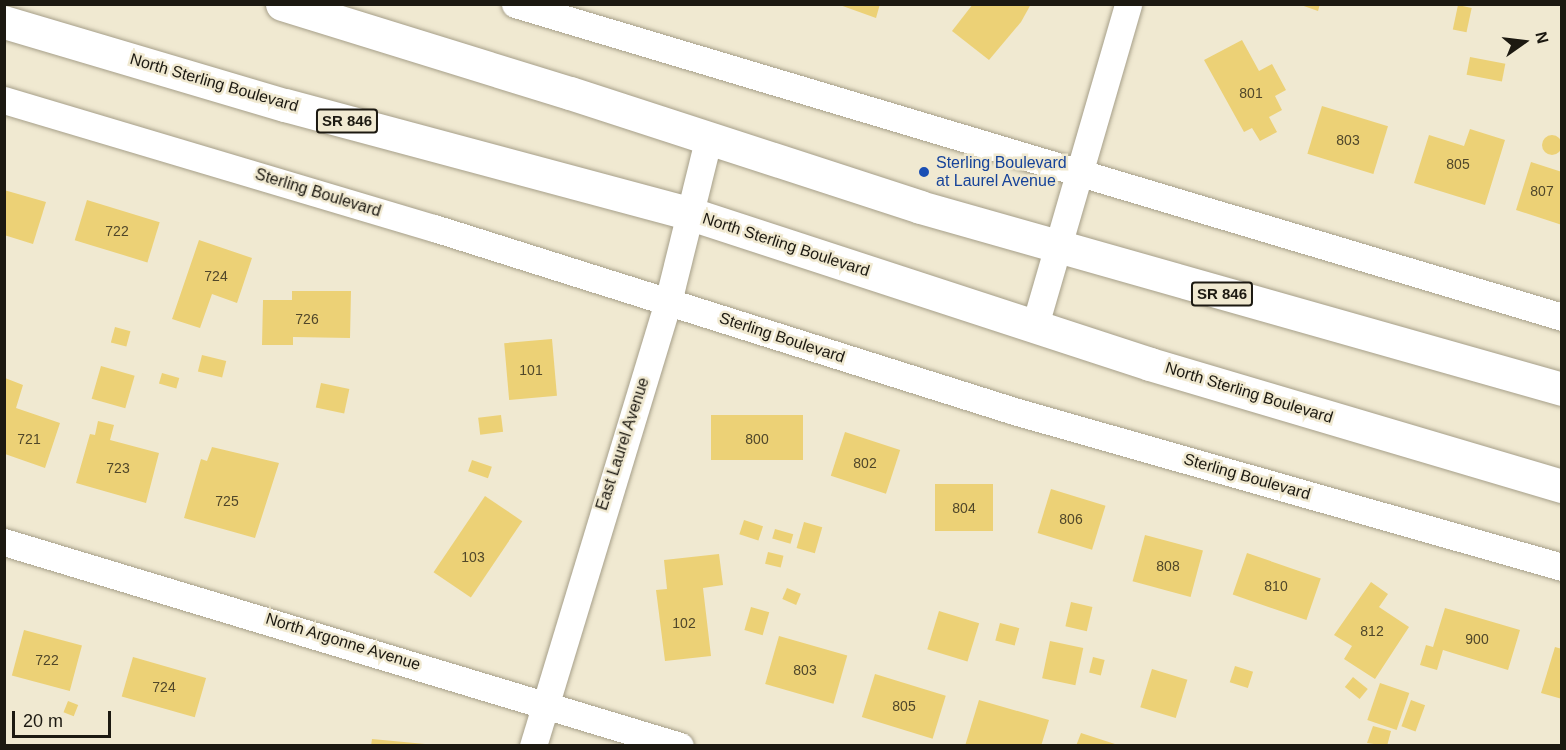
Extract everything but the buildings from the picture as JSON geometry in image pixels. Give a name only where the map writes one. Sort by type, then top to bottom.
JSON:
[{"type":"main road","name":"SR 846","points":[[282,4],[1056,248],[1562,389]]},
{"type":"main road","name":"North Sterling Boulevard","points":[[4,22],[285,105],[691,214],[1035,326],[1562,486]]},
{"type":"street","points":[[515,4],[1562,317]]},
{"type":"street","points":[[1035,326],[1128,4]]},
{"type":"street","name":"Sterling Boulevard","points":[[4,100],[668,302],[1014,411],[1562,567]]},
{"type":"street","name":"East Laurel Avenue","points":[[533,746],[544,703],[668,302],[708,140]]},
{"type":"street","name":"North Argonne Avenue","points":[[4,543],[544,703],[680,746]]},
{"type":"place","name":"Sterling Boulevard at Laurel Avenue","points":[[924,172]]}]
